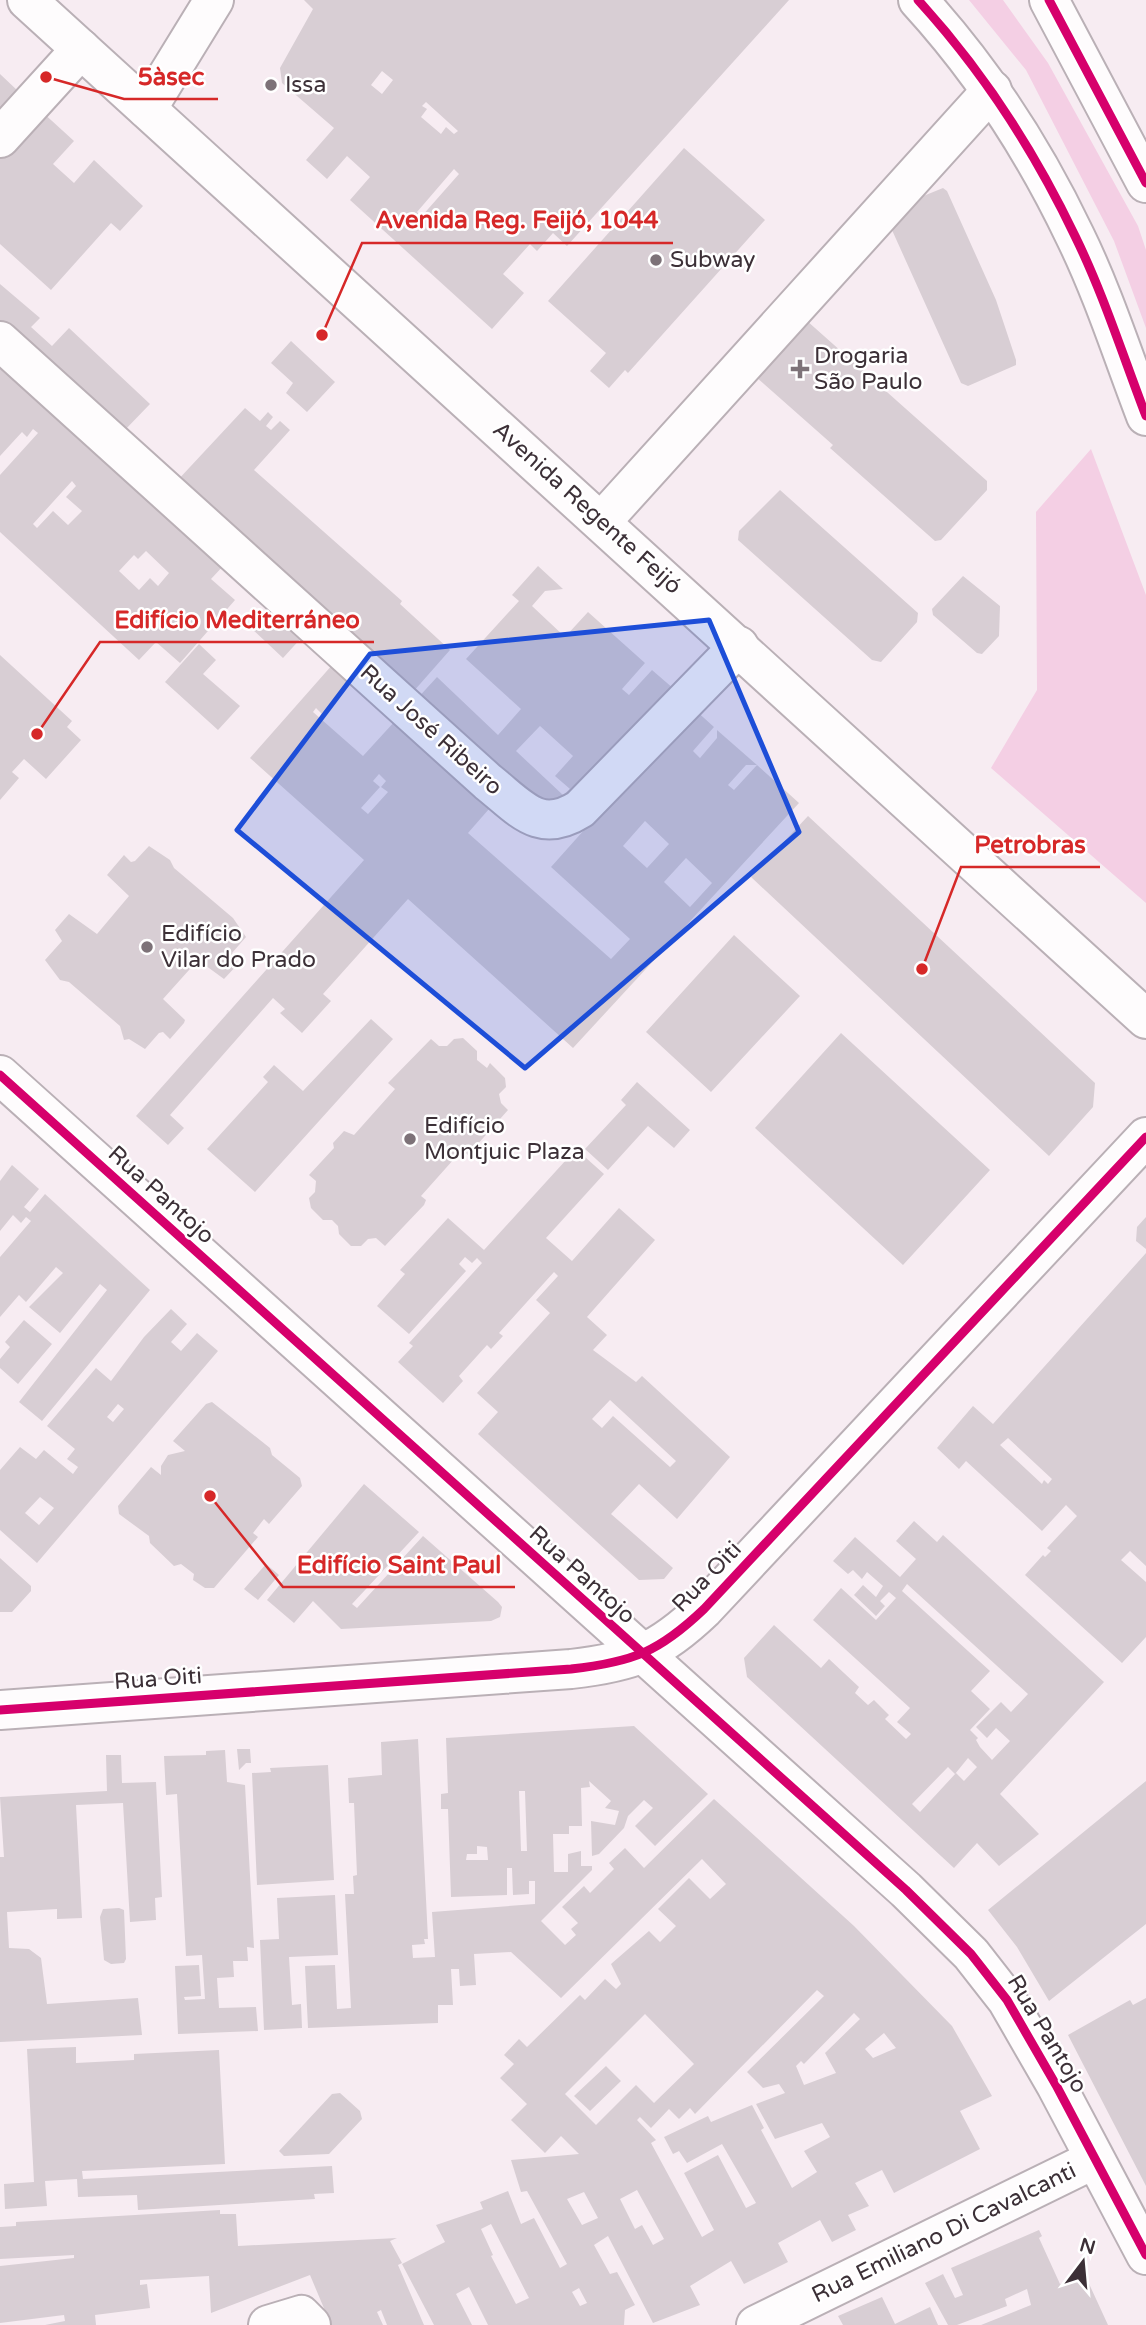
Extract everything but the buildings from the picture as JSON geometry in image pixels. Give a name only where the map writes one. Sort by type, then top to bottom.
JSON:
[{"type":"street","name":"Avenida Regente Feijó","points":[[27,0],[1146,1019]]},
{"type":"street","points":[[147,110],[214,0]]},
{"type":"street","points":[[918,0],[953,38],[992,90],[1076,236],[1146,416]]},
{"type":"street","points":[[1049,0],[1146,183]]},
{"type":"street","points":[[0,138],[81,49]]},
{"type":"street","points":[[602,521],[992,90]]},
{"type":"street","name":"Rua José Ribeiro","points":[[0,341],[488,782],[540,821],[566,818],[580,809],[739,646]]},
{"type":"street","name":"Rua Pantojo","points":[[0,1075],[906,1891],[971,1954],[1007,2000],[1146,2255]]},
{"type":"street","name":"Rua Oiti","points":[[0,1710],[571,1669],[614,1664],[642,1656],[676,1634],[704,1609],[1146,1137]]},
{"type":"street","name":"Rua Emiliano Di Cavalcanti","points":[[759,2324],[1095,2159]]},
{"type":"highlighted area","points":[[709,620],[799,832],[525,1068],[237,830],[370,654]]},
{"type":"shaded area","points":[[969,0],[1003,0],[1048,63],[1138,226],[1146,250],[1146,328],[1114,241],[1026,70]]},
{"type":"shaded area","points":[[1091,449],[1146,595],[1146,903],[991,768],[1037,690],[1036,512]]},
{"type":"cycle path","points":[[918,0],[985,83],[1042,173],[1095,280],[1146,416]]},
{"type":"cycle path","points":[[1049,0],[1146,183]]},
{"type":"cycle path","points":[[0,1075],[906,1890],[971,1954],[1007,2000],[1056,2085],[1146,2255]]},
{"type":"cycle path","points":[[0,1710],[571,1669],[612,1663],[644,1652],[673,1636],[704,1609],[1146,1137]]},
{"type":"place","name":"5àsec","points":[[46,77]]},
{"type":"place","name":"Issa","points":[[271,85]]},
{"type":"place","name":"Subway","points":[[656,260]]},
{"type":"place","name":"Avenida Reg. Feijó, 1044","points":[[322,335]]},
{"type":"place","name":"Drogaria São Paulo","points":[[800,369]]},
{"type":"place","name":"Edifício Mediterráneo","points":[[37,734]]},
{"type":"place","name":"Edifício Vilar do Prado","points":[[147,947]]},
{"type":"place","name":"Petrobras","points":[[922,969]]},
{"type":"place","name":"Edifício Montjuic Plaza","points":[[410,1139]]},
{"type":"place","name":"Edifício Saint Paul","points":[[210,1496]]}]
